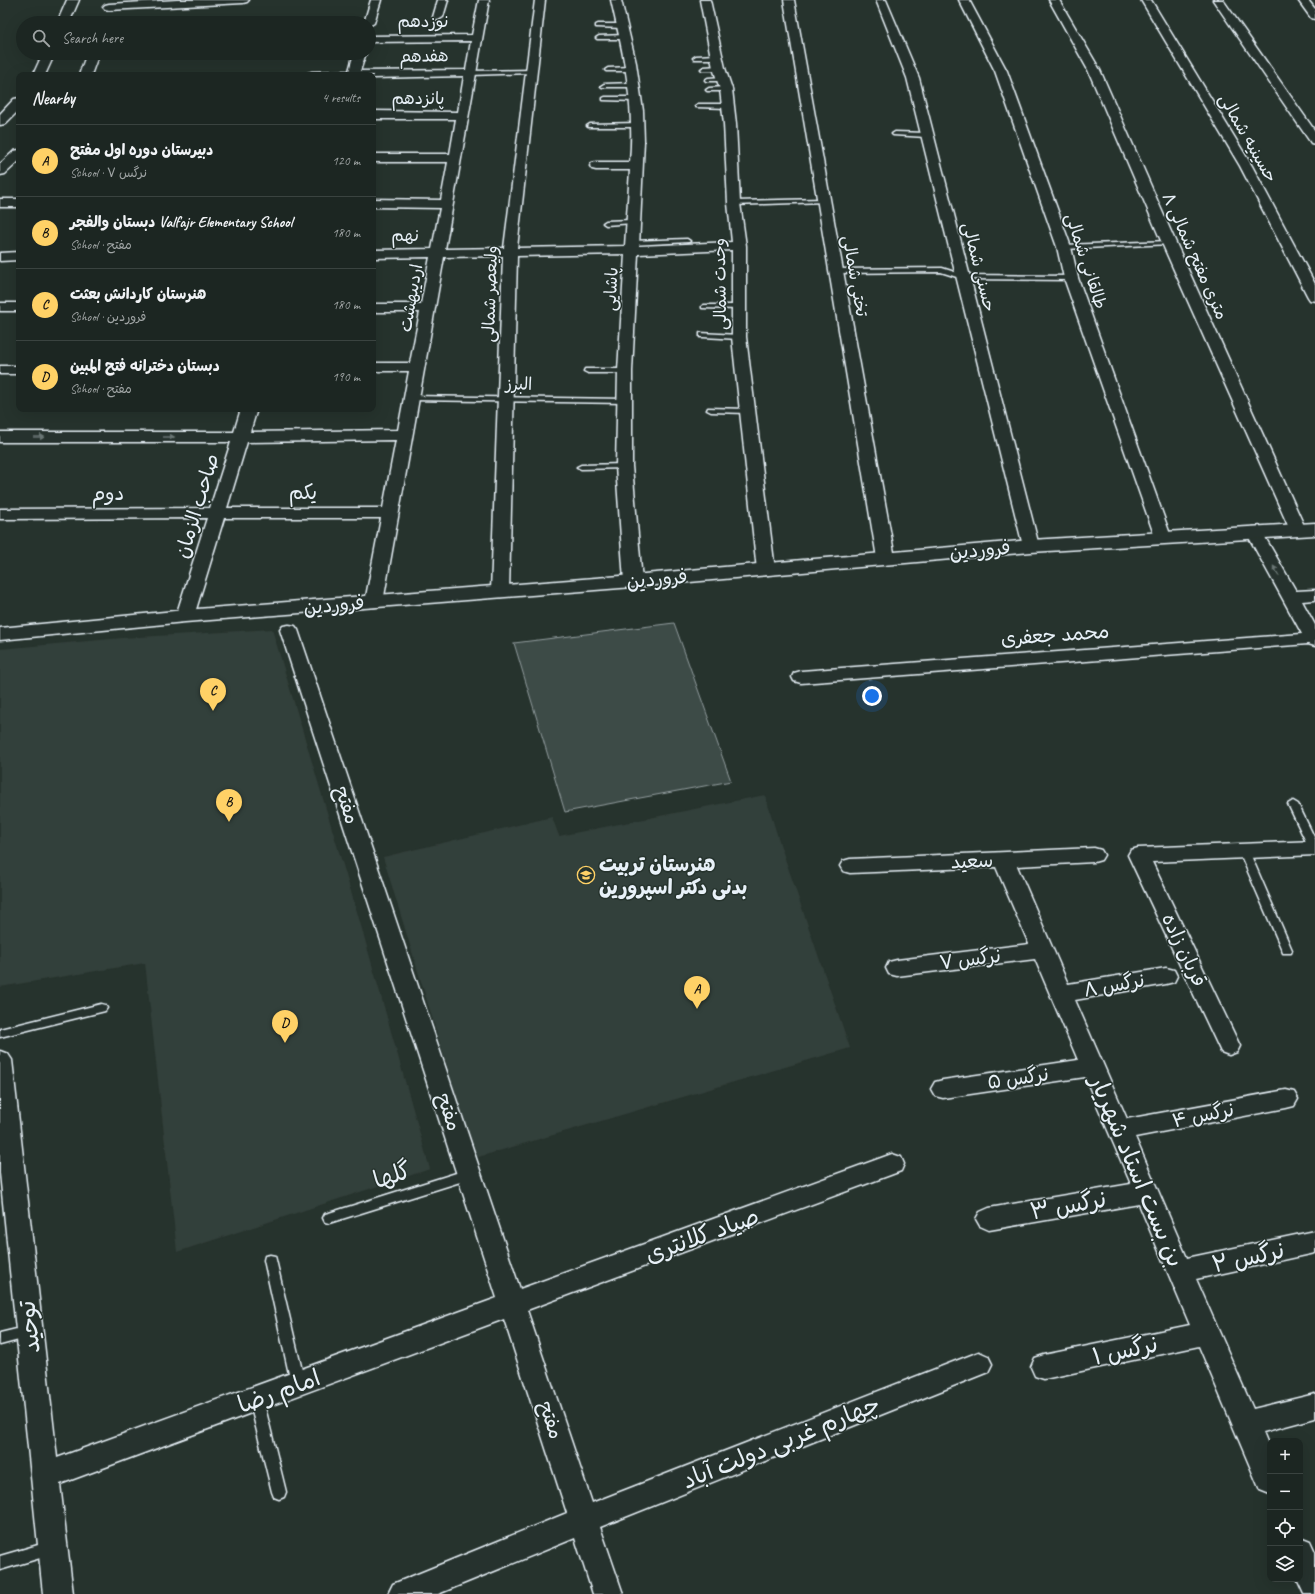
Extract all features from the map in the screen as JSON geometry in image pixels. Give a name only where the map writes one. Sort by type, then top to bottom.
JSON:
[{"type":"street","points":[[66,16],[73,0]]},
{"type":"street","points":[[109,8],[243,0]]},
{"type":"street","points":[[371,16],[376,0]]},
{"type":"street","points":[[438,17],[443,0]]},
{"type":"street","name":"اردیبهشت","points":[[374,602],[484,0]]},
{"type":"street","name":"ولیعصر شمالی","points":[[500,592],[510,251],[540,0]]},
{"type":"street","name":"پاشایی","points":[[616,0],[632,69],[638,125],[631,222],[632,246],[625,371],[626,401],[624,466],[633,581]]},
{"type":"street","name":"وحدت شمالی","points":[[705,0],[727,106],[734,203],[739,246],[738,337],[766,570]]},
{"type":"street","name":"تختی شمالی","points":[[789,0],[886,558]]},
{"type":"street","name":"حسنی شمالی","points":[[881,0],[913,78],[926,135],[1031,546]]},
{"type":"street","name":"طالقانی شمالی","points":[[964,0],[1001,71],[1064,246],[1071,278],[1163,537]]},
{"type":"street","name":"۸ متری مفتح شمالی","points":[[1054,0],[1094,70],[1169,243],[1307,529]]},
{"type":"street","name":"حسینیه شمالی","points":[[1146,0],[1246,166],[1315,297]]},
{"type":"street","points":[[1218,0],[1315,140]]},
{"type":"street","points":[[1303,0],[1315,16]]},
{"type":"street","name":"نوزدهم","points":[[376,39],[477,38]]},
{"type":"street","points":[[41,72],[46,60]]},
{"type":"street","points":[[86,72],[91,60]]},
{"type":"street","points":[[354,72],[358,60]]},
{"type":"street","name":"هفدهم","points":[[376,75],[471,73]]},
{"type":"street","points":[[0,121],[16,106]]},
{"type":"street","name":"پانزدهم","points":[[376,115],[463,116]]},
{"type":"street","points":[[0,171],[16,158]]},
{"type":"street","points":[[376,158],[455,158]]},
{"type":"street","points":[[596,166],[636,166]]},
{"type":"street","points":[[0,203],[16,203]]},
{"type":"street","points":[[376,203],[447,204]]},
{"type":"street","name":"نهم","points":[[376,254],[510,251],[632,246],[739,246]]},
{"type":"street","points":[[0,257],[16,256]]},
{"type":"street","points":[[0,307],[16,307]]},
{"type":"street","points":[[376,308],[428,308]]},
{"type":"street","points":[[376,367],[417,367]]},
{"type":"street","points":[[0,370],[16,370]]},
{"type":"street","name":"صاحب الزمان","points":[[185,616],[248,412]]},
{"type":"street","points":[[0,436],[240,437],[404,435]]},
{"type":"street","name":"یکم","points":[[217,513],[390,513]]},
{"type":"street","name":"دوم","points":[[0,514],[217,513]]},
{"type":"street","name":"فروردین","points":[[0,634],[185,616],[766,570],[1031,546],[1307,529]]},
{"type":"street","points":[[1254,532],[1314,639]]},
{"type":"street","points":[[1290,597],[1315,595]]},
{"type":"street","name":"مفتح","points":[[289,630],[608,1594]]},
{"type":"street","name":"محمد جعفری","points":[[801,677],[1314,639]]},
{"type":"street","points":[[1244,851],[1314,848]]},
{"type":"street","name":"قربان زاده","points":[[1229,1046],[1138,855],[1244,851]]},
{"type":"street","name":"سعید","points":[[850,866],[1094,855]]},
{"type":"street","name":"بن بست استاد شهریار","points":[[1004,860],[1267,1475]]},
{"type":"street","name":"نرگس ۷","points":[[897,968],[1042,950]]},
{"type":"street","name":"نرگس ۸","points":[[1061,994],[1166,976]]},
{"type":"street","name":"توحید","points":[[0,1060],[5,1156],[29,1332],[58,1594]]},
{"type":"street","name":"نرگس ۵","points":[[943,1089],[1093,1067]]},
{"type":"street","name":"نرگس ۴","points":[[1120,1130],[1286,1099]]},
{"type":"street","name":"صیاد کلانتری","points":[[513,1305],[892,1164]]},
{"type":"street","name":"نرگس ۳","points":[[989,1219],[1146,1192]]},
{"type":"street","name":"نرگس ۲","points":[[1180,1271],[1315,1242]]},
{"type":"street","name":"امام رضا","points":[[45,1476],[513,1305]]},
{"type":"street","name":"نرگس ۱","points":[[1044,1368],[1207,1333]]},
{"type":"street","name":"چهارم غربی دولت آباد","points":[[403,1594],[584,1520],[979,1364]]},
{"type":"street","points":[[1245,1424],[1315,1406]]},
{"type":"street","points":[[1303,1558],[1315,1586]]},
{"type":"lane","points":[[598,26],[624,32]]},
{"type":"lane","points":[[599,38],[624,32]]},
{"type":"lane","points":[[696,58],[721,74]]},
{"type":"lane","points":[[608,70],[632,69]]},
{"type":"lane","points":[[704,69],[721,74]]},
{"type":"lane","points":[[471,73],[531,71]]},
{"type":"lane","points":[[708,80],[721,74]]},
{"type":"lane","points":[[709,90],[721,74]]},
{"type":"lane","points":[[604,86],[634,92]]},
{"type":"lane","points":[[605,99],[634,92]]},
{"type":"lane","points":[[698,106],[727,106]]},
{"type":"lane","points":[[590,126],[638,125]]},
{"type":"lane","points":[[896,134],[926,135]]},
{"type":"lane","points":[[734,203],[824,201]]},
{"type":"lane","points":[[606,224],[631,222]]},
{"type":"lane","points":[[632,246],[687,241]]},
{"type":"lane","points":[[1064,246],[1169,243]]},
{"type":"lane","points":[[836,271],[942,270],[963,277],[1071,278]]},
{"type":"lane","points":[[704,307],[739,307]]},
{"type":"lane","points":[[703,335],[738,337]]},
{"type":"lane","points":[[588,372],[625,371]]},
{"type":"lane","name":"البرز","points":[[411,398],[506,398],[626,401]]},
{"type":"lane","points":[[711,410],[747,411]]},
{"type":"lane","points":[[581,467],[624,466]]},
{"type":"lane","points":[[1293,804],[1314,848]]},
{"type":"lane","points":[[1244,851],[1287,950]]},
{"type":"lane","points":[[0,1033],[100,1008]]},
{"type":"lane","name":"گلها","points":[[329,1218],[469,1174]]},
{"type":"lane","points":[[270,1260],[298,1383]]},
{"type":"lane","points":[[0,1339],[29,1332]]},
{"type":"lane","points":[[256,1399],[279,1492]]},
{"type":"lane","points":[[0,1563],[53,1548]]},
{"type":"shaded area","points":[[674,623],[731,781],[565,812],[514,643]]},
{"type":"shaded area","points":[[272,629],[358,915],[430,1169],[177,1252],[145,963],[0,987],[0,649],[122,638]]},
{"type":"shaded area","points":[[765,795],[780,844],[850,1048],[475,1158],[383,857],[552,817],[559,836]]},
{"type":"place","name":"هنرستان کاردانش بعثت","points":[[213,711]]},
{"type":"place","name":"دبستان والفجر Valfajr Elementary School","points":[[229,822]]},
{"type":"place","name":"هنرستان تربیت بدنی دکتر اسپرورین","points":[[586,875]]},
{"type":"place","name":"دبیرستان دوره اول مفتح","points":[[697,1009]]},
{"type":"place","name":"دبستان دخترانه فتح المبین","points":[[285,1043]]}]
